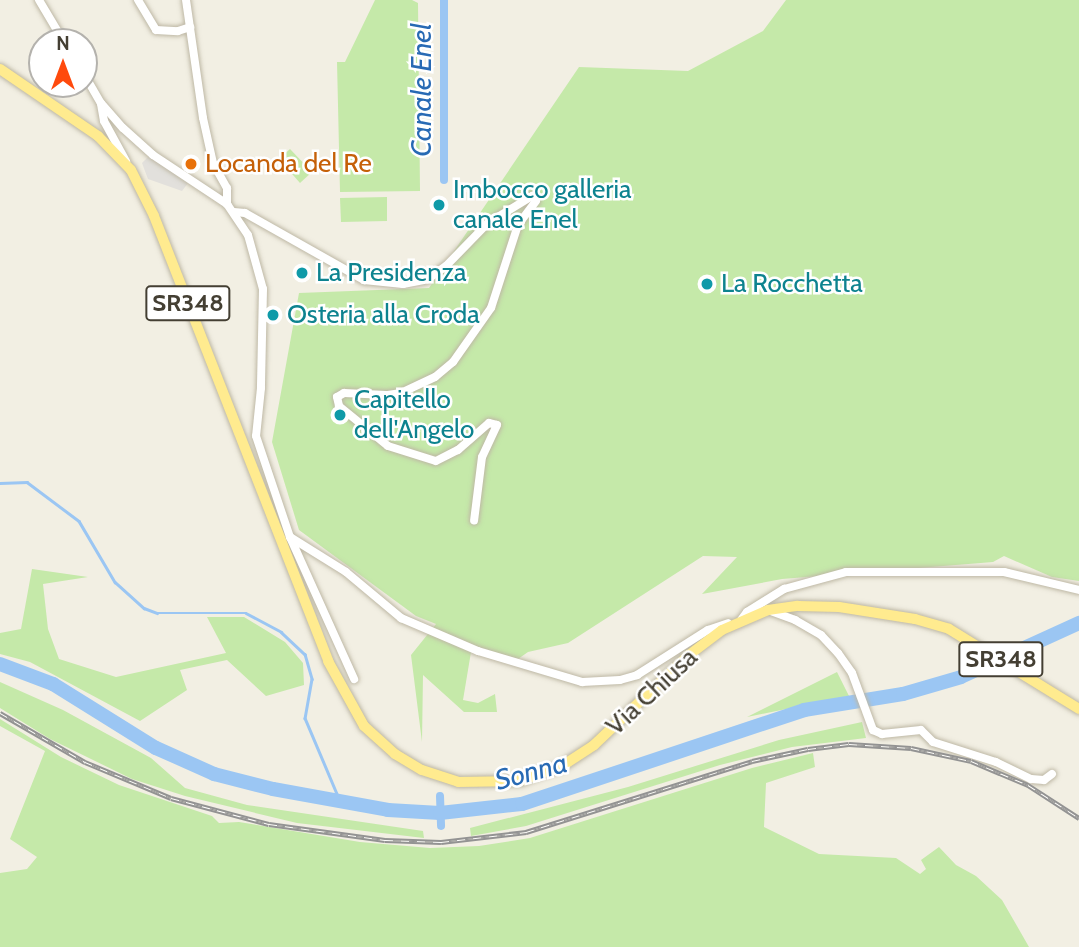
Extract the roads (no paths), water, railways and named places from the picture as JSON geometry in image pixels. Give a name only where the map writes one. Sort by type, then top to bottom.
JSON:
[{"type":"main road","points":[[0,69],[98,136],[131,170]]},
{"type":"main road","name":"Via Chiusa","points":[[131,170],[154,216],[323,649],[364,726],[395,754],[422,770],[458,782],[486,782],[520,781],[562,766],[594,745],[690,655],[741,620],[768,610],[798,606],[839,607],[915,619],[949,629],[1079,709]]},
{"type":"street","points":[[39,0],[56,28]]},
{"type":"street","points":[[138,0],[156,30],[178,31],[190,27]]},
{"type":"street","points":[[186,0],[203,118],[213,163],[226,188],[226,204]]},
{"type":"street","points":[[98,98],[142,145],[226,204],[248,235],[263,289],[261,388],[256,436],[290,537],[354,679]]},
{"type":"street","points":[[101,103],[104,121],[131,170]]},
{"type":"street","points":[[125,158],[128,152],[142,145]]},
{"type":"street","points":[[234,212],[245,213],[364,280],[402,284],[428,279],[446,266],[488,223],[532,196],[536,201],[518,225],[491,308],[453,362],[435,377],[401,393],[386,396],[344,393],[337,397],[339,406],[388,446],[436,461],[458,450],[489,423],[497,425],[482,457],[474,521]]},
{"type":"street","points":[[290,537],[346,572],[401,618],[478,651],[582,682],[638,675],[708,630],[741,620],[747,612],[784,589],[846,572],[1004,572],[1079,590]]},
{"type":"street","points":[[768,610],[821,635],[838,653],[860,692],[873,730],[881,734],[921,730],[933,742],[996,762],[1031,779],[1044,780],[1052,775]]},
{"type":"waterway","name":"Canale Enel","points":[[444,0],[444,180]]},
{"type":"waterway","points":[[0,483],[27,482],[79,521],[115,582],[144,608],[157,613],[246,613],[281,632],[305,654],[312,679],[305,718],[340,801]]},
{"type":"waterway","name":"Sonna","points":[[0,664],[53,684],[156,748],[214,774],[273,789],[388,810],[440,813],[522,804],[804,710],[903,694],[961,677],[1079,623]]},
{"type":"waterway","name":"Canale Enel","points":[[440,796],[441,826]]},
{"type":"railway","points":[[0,713],[85,762],[171,798],[269,824],[385,840],[441,842],[526,832],[752,761],[808,749],[849,744],[911,748],[971,761],[1028,785],[1079,818]]},
{"type":"place","name":"Locanda del Re","points":[[191,164]]},
{"type":"place","name":"Imbocco galleria canale Enel","points":[[439,205]]},
{"type":"place","name":"La Presidenza","points":[[302,273]]},
{"type":"place","name":"La Rocchetta","points":[[707,284]]},
{"type":"place","name":"Osteria alla Croda","points":[[273,315]]},
{"type":"place","name":"Capitello dell'Angelo","points":[[340,415]]}]
